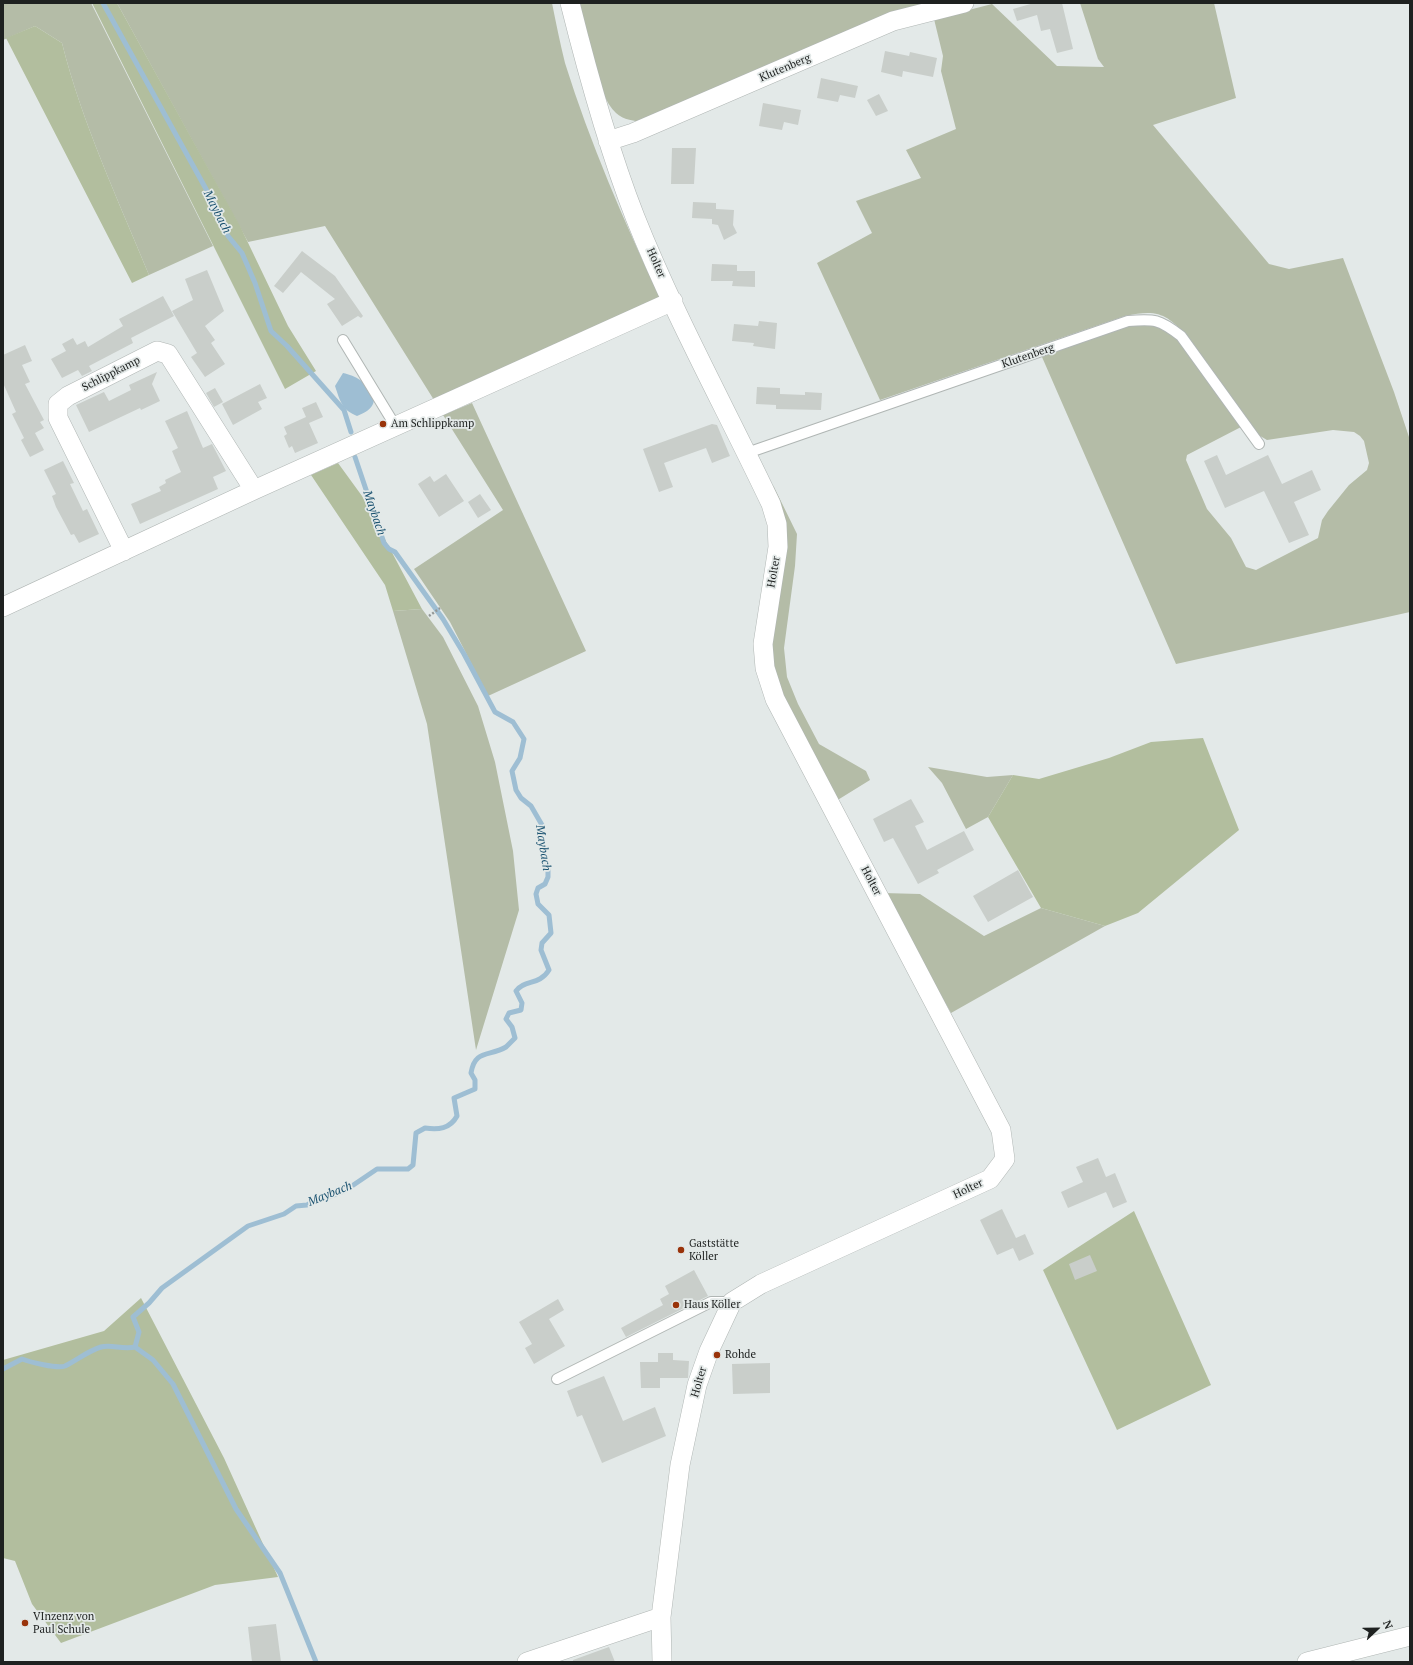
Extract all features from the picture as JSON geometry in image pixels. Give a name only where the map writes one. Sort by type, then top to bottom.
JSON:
[{"type":"street","name":"Holter","points":[[570,3],[584,61],[608,141],[635,217],[673,301],[771,504],[777,524],[778,547],[763,644],[765,668],[775,699],[1001,1130],[1006,1159],[990,1179],[762,1284],[732,1302],[709,1351],[697,1385],[680,1465],[661,1617],[662,1662]]},
{"type":"street","name":"Klutenberg","points":[[608,141],[633,133],[894,21],[964,3]]},
{"type":"street","points":[[3,607],[254,490],[673,301]]},
{"type":"street","name":"Schlippkamp","points":[[124,551],[58,418],[58,404],[68,396],[157,351],[168,354],[254,490]]},
{"type":"street","points":[[527,1662],[661,1617]]},
{"type":"street","points":[[1307,1662],[1410,1636]]},
{"type":"lane","name":"Klutenberg","points":[[747,453],[1128,321],[1152,319],[1166,325],[1181,336],[1259,444]]},
{"type":"lane","points":[[343,340],[396,427]]},
{"type":"lane","points":[[557,1379],[711,1302],[732,1302]]},
{"type":"path","points":[[429,616],[440,608]]},
{"type":"green space","points":[[3,3],[91,3],[213,246],[149,275],[90,132],[70,73],[62,43],[35,26],[3,40]]},
{"type":"green space","points":[[92,3],[117,3],[240,226],[288,326],[316,371],[285,389]]},
{"type":"green space","points":[[117,3],[552,3],[565,63],[585,123],[633,240],[660,298],[434,400],[325,226],[248,242]]},
{"type":"green space","points":[[579,3],[933,3],[644,122],[629,120],[622,117],[616,113],[609,104],[597,77]]},
{"type":"green space","points":[[1080,3],[1214,3],[1236,98],[1153,125],[1269,264],[1289,269],[1343,258],[1394,392],[1410,440],[1410,612],[1176,664],[1042,357],[1116,329],[1139,324],[1161,327],[1182,343],[1241,427],[1187,455],[1186,460],[1207,509],[1231,538],[1246,567],[1256,570],[1318,538],[1322,520],[1328,511],[1349,485],[1367,470],[1369,463],[1364,441],[1354,432],[1333,430],[1267,440],[1255,433],[1188,337],[1167,318],[1160,315],[1145,313],[1125,316],[880,400],[817,263],[872,233],[856,201],[921,178],[906,150],[956,129],[941,71],[943,56],[934,19],[992,4],[1057,66],[1104,67],[1098,59]]},
{"type":"green space","points":[[35,26],[62,43],[70,73],[90,132],[149,275],[132,283],[6,38]]},
{"type":"green space","points":[[472,403],[586,651],[488,696],[450,622],[414,569],[503,510],[443,415]]},
{"type":"green space","points":[[338,463],[362,496],[422,609],[393,611],[385,585],[311,475]]},
{"type":"green space","points":[[773,485],[797,534],[795,566],[784,648],[787,677],[798,704],[819,744],[866,771],[870,780],[836,801],[770,670],[782,510]]},
{"type":"green space","points":[[422,609],[443,637],[478,706],[495,762],[513,851],[519,910],[476,1050],[427,724],[393,611]]},
{"type":"green space","points":[[1203,738],[1239,830],[1138,913],[1105,926],[1041,908],[988,817],[1013,775],[1039,779],[1109,758],[1151,742]]},
{"type":"green space","points":[[928,767],[987,777],[1013,775],[988,817],[966,829],[942,783]]},
{"type":"green space","points":[[883,893],[920,894],[984,936],[1041,908],[1105,926],[951,1013]]},
{"type":"green space","points":[[1134,1211],[1211,1385],[1117,1430],[1043,1270]]},
{"type":"green space","points":[[141,1298],[224,1458],[278,1577],[215,1585],[61,1643],[32,1604],[15,1561],[3,1558],[3,1360],[104,1331]]},
{"type":"water","points":[[343,373],[361,380],[372,392],[374,398],[373,405],[367,411],[357,416],[348,411],[342,404],[335,386]]},
{"type":"building","points":[[1034,3],[1062,3],[1073,49],[1057,53],[1050,29],[1041,31],[1037,15],[1017,21],[1013,9]]},
{"type":"building","points":[[885,51],[909,56],[910,52],[937,58],[933,77],[903,71],[902,77],[881,72]]},
{"type":"building","points":[[821,78],[858,86],[855,98],[840,95],[838,102],[817,98]]},
{"type":"building","points":[[879,94],[888,111],[876,116],[867,100]]},
{"type":"building","points":[[763,103],[801,110],[798,125],[784,122],[782,130],[759,126]]},
{"type":"building","points":[[672,148],[696,148],[694,184],[671,184]]},
{"type":"building","points":[[693,202],[716,203],[716,209],[734,210],[733,225],[737,233],[724,240],[718,225],[712,224],[712,219],[692,218]]},
{"type":"building","points":[[302,251],[335,276],[363,316],[361,318],[358,316],[342,326],[327,304],[335,299],[301,272],[283,293],[274,286]]},
{"type":"building","points":[[712,264],[737,265],[737,271],[755,271],[755,287],[732,286],[733,281],[711,281]]},
{"type":"building","points":[[207,270],[224,311],[205,326],[215,340],[211,343],[225,364],[205,377],[191,357],[197,353],[172,311],[193,300],[185,279]]},
{"type":"building","points":[[163,296],[174,316],[131,338],[133,343],[89,366],[92,371],[82,376],[78,370],[62,378],[51,359],[66,351],[62,344],[73,338],[77,345],[85,341],[88,347],[123,326],[119,319]]},
{"type":"building","points":[[759,321],[777,323],[775,349],[753,346],[754,343],[732,341],[734,324],[758,326]]},
{"type":"building","points":[[25,345],[32,361],[22,365],[30,382],[25,384],[44,420],[40,422],[44,428],[35,433],[44,450],[30,457],[21,440],[24,438],[12,414],[16,412],[3,383],[3,355]]},
{"type":"building","points":[[157,372],[152,384],[160,401],[141,410],[140,408],[89,432],[76,405],[104,392],[109,401],[131,390],[129,385]]},
{"type":"building","points":[[260,384],[267,398],[258,402],[262,409],[233,425],[222,404]]},
{"type":"building","points":[[757,387],[780,388],[780,394],[805,395],[805,392],[822,393],[821,410],[776,409],[776,405],[756,404]]},
{"type":"building","points":[[215,388],[223,402],[214,407],[206,393]]},
{"type":"building","points":[[316,402],[323,417],[309,423],[318,443],[295,453],[292,446],[289,448],[284,436],[287,434],[284,427],[306,417],[302,408]]},
{"type":"building","points":[[187,411],[203,448],[212,444],[226,471],[213,477],[218,489],[140,524],[131,504],[161,491],[159,487],[166,483],[165,480],[181,472],[172,451],[178,448],[165,421]]},
{"type":"building","points":[[712,424],[717,425],[730,456],[712,463],[706,448],[664,463],[673,487],[659,492],[643,449]]},
{"type":"building","points":[[1217,455],[1226,475],[1268,455],[1282,484],[1312,470],[1321,490],[1294,502],[1309,535],[1289,543],[1264,491],[1225,508],[1204,461]]},
{"type":"building","points":[[63,461],[74,483],[70,484],[83,511],[87,509],[99,534],[79,543],[74,534],[71,535],[56,507],[52,496],[56,494],[44,470]]},
{"type":"building","points":[[446,474],[464,501],[439,517],[418,484],[430,476],[434,482]]},
{"type":"building","points":[[480,494],[491,510],[478,518],[468,502]]},
{"type":"building","points":[[911,799],[924,822],[915,826],[927,850],[964,831],[974,850],[937,870],[939,873],[918,884],[893,838],[884,842],[873,819]]},
{"type":"building","points":[[1018,870],[1033,897],[988,922],[973,896]]},
{"type":"building","points":[[1098,1158],[1106,1177],[1115,1173],[1127,1202],[1113,1208],[1106,1192],[1068,1208],[1061,1192],[1083,1182],[1076,1167]]},
{"type":"building","points":[[1002,1209],[1016,1238],[1025,1234],[1034,1254],[1019,1261],[1013,1248],[997,1255],[980,1220]]},
{"type":"building","points":[[1090,1255],[1097,1271],[1075,1280],[1069,1264]]},
{"type":"building","name":"Haus Köller","points":[[694,1270],[708,1296],[626,1337],[621,1328],[663,1305],[660,1299],[669,1294],[665,1286]]},
{"type":"building","points":[[558,1299],[564,1310],[549,1319],[565,1346],[534,1364],[525,1348],[532,1344],[519,1322]]},
{"type":"building","points":[[658,1353],[673,1353],[673,1360],[689,1361],[688,1378],[660,1378],[660,1388],[641,1388],[640,1362],[658,1362]]},
{"type":"building","points":[[770,1363],[770,1393],[733,1394],[732,1364]]},
{"type":"building","points":[[604,1376],[623,1421],[655,1407],[666,1436],[602,1463],[582,1415],[577,1417],[567,1391]]},
{"type":"building","points":[[276,1624],[281,1662],[252,1662],[248,1627]]},
{"type":"building","points":[[609,1647],[615,1662],[573,1662],[573,1660]]},
{"type":"waterway","name":"Maybach","points":[[103,3],[206,189],[228,236],[242,253],[255,283],[271,331],[287,346],[344,410],[351,432]]},
{"type":"waterway","name":"Maybach","points":[[3,1369],[22,1359],[44,1365],[61,1367],[101,1347],[135,1347],[139,1332],[133,1317],[149,1303],[162,1288],[248,1226],[284,1214],[296,1206],[307,1205],[316,1199],[329,1197],[346,1190],[377,1169],[408,1169],[413,1165],[416,1133],[425,1128],[439,1129],[451,1124],[457,1116],[454,1098],[475,1089],[475,1080],[471,1073],[476,1060],[479,1057],[506,1047],[515,1038],[512,1027],[506,1019],[509,1013],[521,1010],[522,1003],[516,991],[524,985],[537,981],[549,970],[541,950],[542,943],[551,933],[549,915],[538,904],[536,894],[538,888],[545,884],[548,877],[548,867],[543,855],[541,844],[542,825],[531,806],[521,798],[516,790],[512,771],[520,758],[524,739],[513,722],[495,712],[464,654],[443,619],[395,552],[389,549],[384,543],[355,457]]},
{"type":"waterway","points":[[135,1347],[153,1360],[173,1384],[236,1509],[280,1573],[316,1662]]},
{"type":"place","name":"Am Schlippkamp","points":[[383,424]]},
{"type":"place","name":"Gaststätte Köller","points":[[681,1250]]},
{"type":"place","name":"Haus Köller","points":[[676,1305]]},
{"type":"place","name":"Rohde","points":[[717,1355]]},
{"type":"place","name":"VInzenz von Paul Schule","points":[[25,1623]]}]
